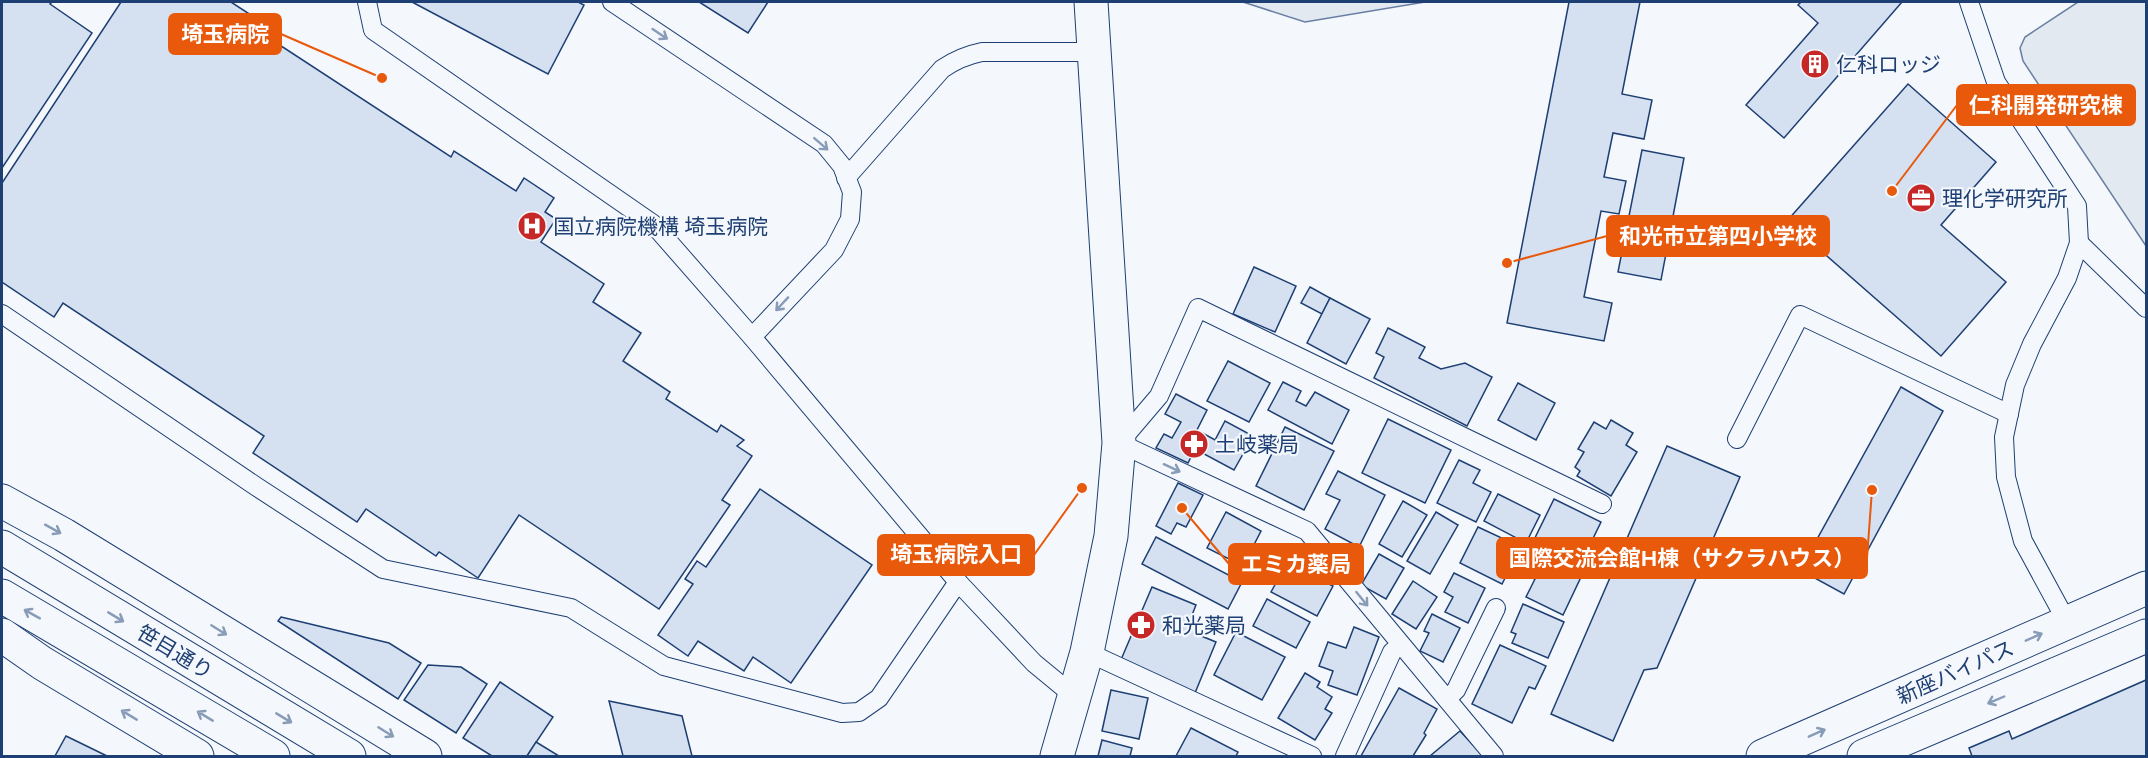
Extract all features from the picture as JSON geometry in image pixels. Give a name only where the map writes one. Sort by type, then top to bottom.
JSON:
[{"type":"main road","points":[[1057,756],[1087,652],[1112,536],[1119,443],[1091,2]]},
{"type":"main road","points":[[2,501],[64,535],[425,756]]},
{"type":"main road","name":"笹目通り","points":[[2,547],[349,756]]},
{"type":"main road","name":"新座バイパス","points":[[1763,756],[2146,588]]},
{"type":"main road","name":"笹目通り","points":[[2,596],[273,756]]},
{"type":"main road","points":[[2,635],[42,663],[197,756]]},
{"type":"main road","name":"新座バイパス","points":[[1864,756],[2146,636]]},
{"type":"lane","points":[[367,2],[373,30],[653,224],[752,337],[958,582],[1034,663],[1074,696]]},
{"type":"lane","points":[[612,2],[824,144],[842,166],[852,192],[850,219],[834,250],[752,337]]},
{"type":"lane","points":[[1969,2],[1996,82],[2077,206],[2079,243],[2067,278],[2032,344],[2015,385],[2004,437],[2006,477],[2023,541],[2067,622]]},
{"type":"lane","points":[[846,178],[942,69],[954,61],[982,52],[1095,52]]},
{"type":"lane","points":[[2079,243],[2146,308]]},
{"type":"lane","points":[[1494,756],[1307,531],[1119,443],[1159,396],[1198,308],[1602,504]]},
{"type":"lane","points":[[2,314],[257,487],[383,569],[571,608],[664,666],[842,713],[859,712],[879,698],[958,582]]},
{"type":"lane","points":[[1737,439],[1800,315],[2009,414]]},
{"type":"lane","points":[[1447,699],[1456,690],[1496,608]]},
{"type":"lane","points":[[1345,756],[1392,652],[1400,645]]},
{"type":"lane","points":[[1087,652],[1312,756]]},
{"type":"shaded area","points":[[1243,2],[1425,2],[1305,22]]},
{"type":"shaded area","points":[[2078,2],[2146,2],[2146,246],[2023,61],[2020,48],[2025,37]]},
{"type":"building","points":[[2,2],[52,2],[50,4],[92,33],[2,168]]},
{"type":"building","points":[[121,2],[231,2],[254,17],[249,25],[451,157],[454,151],[516,191],[524,178],[554,198],[545,212],[556,219],[541,242],[604,284],[593,302],[641,333],[623,361],[670,392],[666,399],[717,432],[721,425],[744,440],[737,446],[752,456],[722,500],[730,505],[659,609],[519,515],[478,578],[439,552],[436,556],[366,509],[357,522],[253,453],[264,436],[63,303],[54,317],[2,282],[2,183]]},
{"type":"building","points":[[412,2],[578,2],[584,5],[548,74]]},
{"type":"building","points":[[699,2],[768,2],[748,33]]},
{"type":"building","points":[[1569,2],[1640,2],[1622,94],[1652,100],[1644,139],[1613,133],[1604,177],[1626,181],[1619,214],[1601,211],[1584,297],[1612,303],[1604,341],[1507,323]]},
{"type":"building","name":"仁科ロッジ","points":[[1801,2],[1902,2],[1784,138],[1746,105],[1818,23],[1798,5]]},
{"type":"building","points":[[1908,84],[1996,162],[1941,225],[2006,282],[1941,356],[1787,221]]},
{"type":"building","points":[[1642,150],[1684,158],[1661,280],[1618,272]]},
{"type":"building","points":[[1254,267],[1296,286],[1275,332],[1233,314]]},
{"type":"building","points":[[1310,287],[1330,298],[1322,314],[1301,303]]},
{"type":"building","points":[[1330,298],[1370,319],[1346,364],[1307,343]]},
{"type":"building","points":[[1388,328],[1425,347],[1419,358],[1441,369],[1465,363],[1492,377],[1467,426],[1374,378],[1384,357],[1376,353]]},
{"type":"building","points":[[1228,361],[1270,383],[1249,422],[1207,401]]},
{"type":"building","points":[[1283,382],[1301,391],[1296,401],[1306,406],[1315,392],[1349,410],[1332,444],[1268,410]]},
{"type":"building","points":[[1518,383],[1555,403],[1536,440],[1498,420]]},
{"type":"building","points":[[1901,387],[1943,411],[1844,594],[1800,570]]},
{"type":"building","points":[[1176,394],[1207,410],[1197,430],[1215,440],[1225,421],[1253,436],[1234,470],[1195,449],[1188,463],[1156,448],[1164,434],[1172,438],[1181,422],[1165,414]]},
{"type":"building","points":[[1388,419],[1451,450],[1425,503],[1362,473]]},
{"type":"building","points":[[1611,420],[1633,433],[1626,445],[1637,452],[1611,496],[1577,476],[1580,471],[1575,467],[1584,452],[1578,449],[1594,422],[1606,429]]},
{"type":"building","points":[[1285,427],[1334,451],[1304,510],[1256,486]]},
{"type":"building","points":[[1667,446],[1740,477],[1657,668],[1644,670],[1613,741],[1551,714]]},
{"type":"building","points":[[1459,460],[1480,470],[1473,483],[1491,492],[1476,522],[1437,503]]},
{"type":"building","points":[[1338,471],[1385,495],[1359,547],[1325,529],[1340,500],[1326,494]]},
{"type":"building","points":[[1178,483],[1203,495],[1186,527],[1177,523],[1171,534],[1156,526]]},
{"type":"building","points":[[760,489],[872,565],[791,683],[753,657],[744,671],[698,641],[688,656],[658,635],[693,584],[685,579],[697,561],[706,567]]},
{"type":"building","points":[[1498,494],[1540,515],[1526,543],[1484,521]]},
{"type":"building","points":[[1554,499],[1601,522],[1578,569],[1531,546]]},
{"type":"building","points":[[1403,501],[1427,515],[1402,557],[1379,544]]},
{"type":"building","points":[[1226,512],[1261,531],[1243,566],[1207,548]]},
{"type":"building","points":[[1436,512],[1458,525],[1430,574],[1407,561]]},
{"type":"building","points":[[1478,527],[1521,547],[1502,584],[1460,563]]},
{"type":"building","points":[[1156,537],[1242,582],[1228,609],[1142,564]]},
{"type":"building","points":[[1379,554],[1404,568],[1386,599],[1361,585]]},
{"type":"building","points":[[1539,557],[1581,577],[1563,615],[1526,597],[1535,579],[1530,577]]},
{"type":"building","points":[[1287,563],[1333,586],[1317,616],[1271,592]]},
{"type":"building","points":[[1454,573],[1485,588],[1468,623],[1445,612],[1453,597],[1444,592]]},
{"type":"building","points":[[1413,581],[1437,597],[1416,629],[1392,614]]},
{"type":"building","points":[[1152,587],[1196,605],[1190,620],[1199,623],[1194,633],[1216,642],[1195,693],[1120,662]]},
{"type":"building","points":[[1267,599],[1310,622],[1296,648],[1253,626]]},
{"type":"building","points":[[1523,604],[1564,622],[1548,658],[1512,643],[1516,634],[1511,632]]},
{"type":"building","points":[[1432,614],[1460,628],[1443,662],[1420,651],[1429,633],[1424,631]]},
{"type":"building","points":[[281,617],[389,643],[421,663],[398,699],[278,621]]},
{"type":"building","points":[[1354,627],[1379,637],[1357,695],[1328,685],[1333,671],[1319,666],[1328,642],[1346,648]]},
{"type":"building","points":[[1236,632],[1285,657],[1262,700],[1214,675]]},
{"type":"building","points":[[1500,645],[1546,666],[1535,689],[1529,687],[1512,723],[1472,704]]},
{"type":"building","points":[[428,665],[461,667],[487,684],[456,733],[404,700]]},
{"type":"building","points":[[1305,673],[1320,682],[1317,687],[1332,697],[1325,709],[1332,713],[1315,740],[1278,718]]},
{"type":"building","points":[[2146,680],[2146,756],[1972,756],[1969,748],[2009,731],[2012,739]]},
{"type":"building","points":[[500,682],[553,717],[527,756],[492,756],[463,738]]},
{"type":"building","points":[[1399,688],[1437,709],[1424,733],[1426,735],[1413,756],[1361,756]]},
{"type":"building","points":[[1111,690],[1148,698],[1139,739],[1102,731]]},
{"type":"building","points":[[609,701],[682,716],[692,756],[623,756]]},
{"type":"building","points":[[1191,728],[1238,752],[1236,756],[1176,756]]},
{"type":"building","points":[[1460,731],[1483,756],[1430,756]]},
{"type":"building","points":[[66,736],[107,756],[55,756]]},
{"type":"building","points":[[1102,740],[1132,748],[1130,756],[1098,756]]},
{"type":"building","points":[[536,742],[559,756],[527,756]]},
{"type":"place","name":"仁科ロッジ","points":[[1815,64]]},
{"type":"place","name":"埼玉病院","points":[[382,78]]},
{"type":"place","name":"仁科開発研究棟","points":[[1892,191]]},
{"type":"place","name":"理化学研究所","points":[[1921,198]]},
{"type":"place","name":"国立病院機構 埼玉病院","points":[[532,226]]},
{"type":"place","name":"和光市立第四小学校","points":[[1507,263]]},
{"type":"place","name":"土岐薬局","points":[[1194,444]]},
{"type":"place","name":"埼玉病院入口","points":[[1082,488]]},
{"type":"place","name":"国際交流会館H棟（サクラハウス）","points":[[1872,490]]},
{"type":"place","name":"エミカ薬局","points":[[1182,508]]},
{"type":"place","name":"和光薬局","points":[[1141,625]]}]
